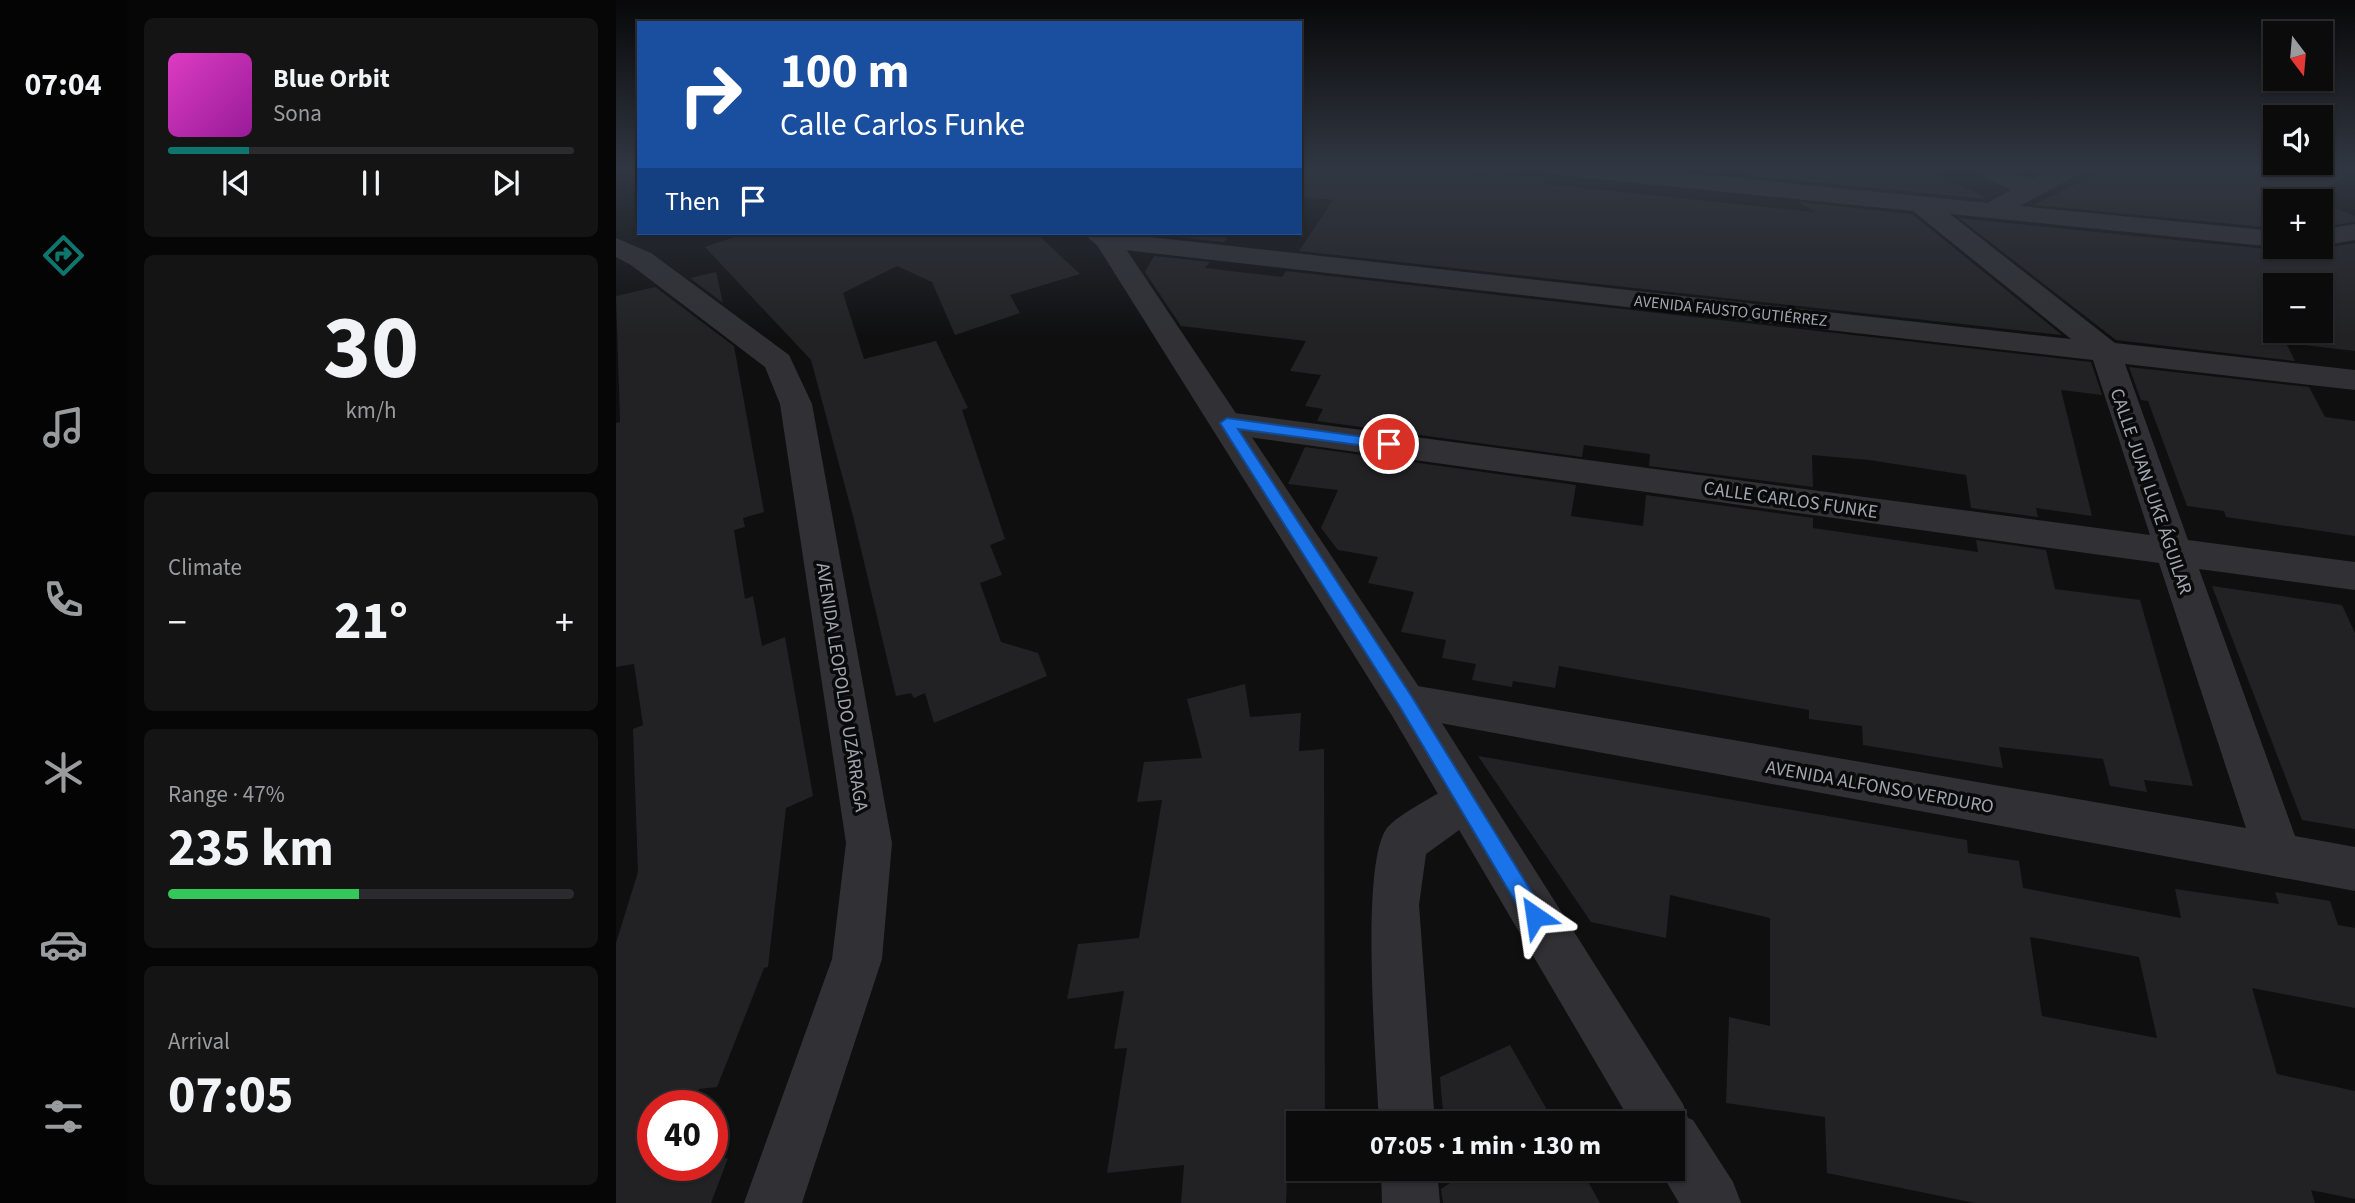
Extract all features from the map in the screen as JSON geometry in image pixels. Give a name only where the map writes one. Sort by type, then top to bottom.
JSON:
[{"type":"street","points":[[1946,224],[2105,351]]},
{"type":"street","points":[[2124,224],[2263,238]]},
{"type":"street","points":[[2333,236],[2355,232]]},
{"type":"street","points":[[1101,236],[1227,423],[1406,702],[1655,1111]]},
{"type":"street","name":"AVENIDA FAUSTO GUTIÉRREZ","points":[[1101,236],[2355,380]]},
{"type":"street","name":"AVENIDA LEOPOLDO UZÁRRAGA","points":[[616,246],[641,259],[778,362],[796,404],[869,843],[857,959],[773,1203]]},
{"type":"street","name":"CALLE JUAN LUKE ÁGUILAR","points":[[2105,351],[2279,856]]},
{"type":"street","name":"CALLE CARLOS FUNKE","points":[[1227,423],[2355,576]]},
{"type":"street","name":"AVENIDA ALFONSO VERDURO","points":[[1406,702],[2355,869]]},
{"type":"street","points":[[1406,1111],[1395,905],[1404,842],[1464,801]]},
{"type":"street","points":[[1685,1159],[1712,1203]]},
{"type":"street","points":[[1410,1181],[1411,1203]]},
{"type":"building","points":[[1317,224],[1925,224],[2062,335],[1299,251]]},
{"type":"building","points":[[1967,224],[2020,224],[2263,249],[2263,259],[2333,259],[2333,247],[2355,243],[2355,351],[2286,343],[2295,361],[2116,340]]},
{"type":"building","points":[[2234,224],[2263,224],[2263,227]]},
{"type":"building","points":[[741,235],[1038,235],[1080,274],[1010,295],[1020,313],[955,335],[932,282],[897,266],[843,293],[864,359],[936,341],[968,408],[962,410],[1005,539],[990,545],[1002,575],[980,583],[1001,642],[1038,653],[1047,676],[934,723],[925,693],[914,698],[911,693],[896,696],[853,516],[811,360],[705,247]]},
{"type":"building","points":[[1166,235],[1229,235],[1224,242]]},
{"type":"building","points":[[1154,256],[1210,262],[1205,268],[1282,277],[1286,271],[2091,362],[2102,395],[2061,390],[2092,516],[2036,508],[2038,517],[1971,508],[1966,475],[1869,460],[1812,455],[1813,487],[1649,466],[1650,454],[1584,445],[1582,457],[1317,421],[1323,409],[1305,406],[1321,375],[1290,371],[1306,341],[1181,326],[1145,272]]},
{"type":"building","points":[[716,272],[723,303],[690,278]]},
{"type":"building","points":[[655,287],[734,346],[764,512],[743,518],[745,527],[734,530],[745,599],[753,596],[762,646],[785,637],[813,796],[786,808],[768,967],[764,968],[717,1087],[699,1090],[637,1090],[637,1181],[719,1181],[711,1203],[616,1203],[616,943],[638,872],[633,729],[643,725],[634,664],[616,667],[616,423],[620,422],[616,296]]},
{"type":"building","points":[[2129,367],[2309,387],[2325,417],[2355,421],[2355,536],[2226,517],[2224,511],[2187,506],[2148,401],[2141,400]]},
{"type":"building","points":[[1305,447],[1576,485],[1571,516],[1643,526],[1646,495],[1813,518],[1813,528],[1978,552],[1976,540],[2046,550],[2055,589],[2140,600],[2193,786],[2144,780],[2147,792],[2110,786],[2103,759],[1999,747],[2003,768],[1863,745],[1862,726],[1809,719],[1809,710],[1559,666],[1555,688],[1513,681],[1512,687],[1472,680],[1476,664],[1442,658],[1446,640],[1401,632],[1414,592],[1368,583],[1378,557],[1338,550],[1321,528],[1338,490],[1288,484]]},
{"type":"building","points":[[2212,586],[2342,605],[2355,633],[2355,829],[2302,820]]},
{"type":"building","points":[[1245,684],[1250,717],[1301,713],[1299,751],[1324,749],[1325,1111],[1286,1111],[1286,1203],[1181,1203],[1184,1165],[1107,1173],[1127,1048],[1114,1049],[1124,991],[1067,999],[1078,944],[1139,938],[1162,800],[1137,802],[1144,762],[1202,758],[1187,699]]},
{"type":"building","points":[[1478,756],[1967,840],[1968,853],[2019,861],[2023,888],[2181,918],[2175,889],[2279,904],[2275,892],[2330,901],[2338,925],[2355,928],[2355,1008],[2252,988],[2277,1074],[2355,1091],[2355,1199],[2311,1190],[2315,1203],[1975,1203],[1827,1173],[1825,1117],[1726,1103],[1729,1017],[1770,1026],[1770,918],[1670,895],[1666,938],[1591,922]],"holes":[[[2030,937],[2139,957],[2157,1038],[2042,1016]]]},
{"type":"building","points":[[1510,1045],[1548,1111],[1443,1111],[1440,1077]]},
{"type":"building","points":[[1453,1181],[1588,1181],[1600,1203],[1443,1203],[1441,1189]]},
{"type":"route","points":[[1389,444],[1227,423],[1406,702],[1535,916]]}]
